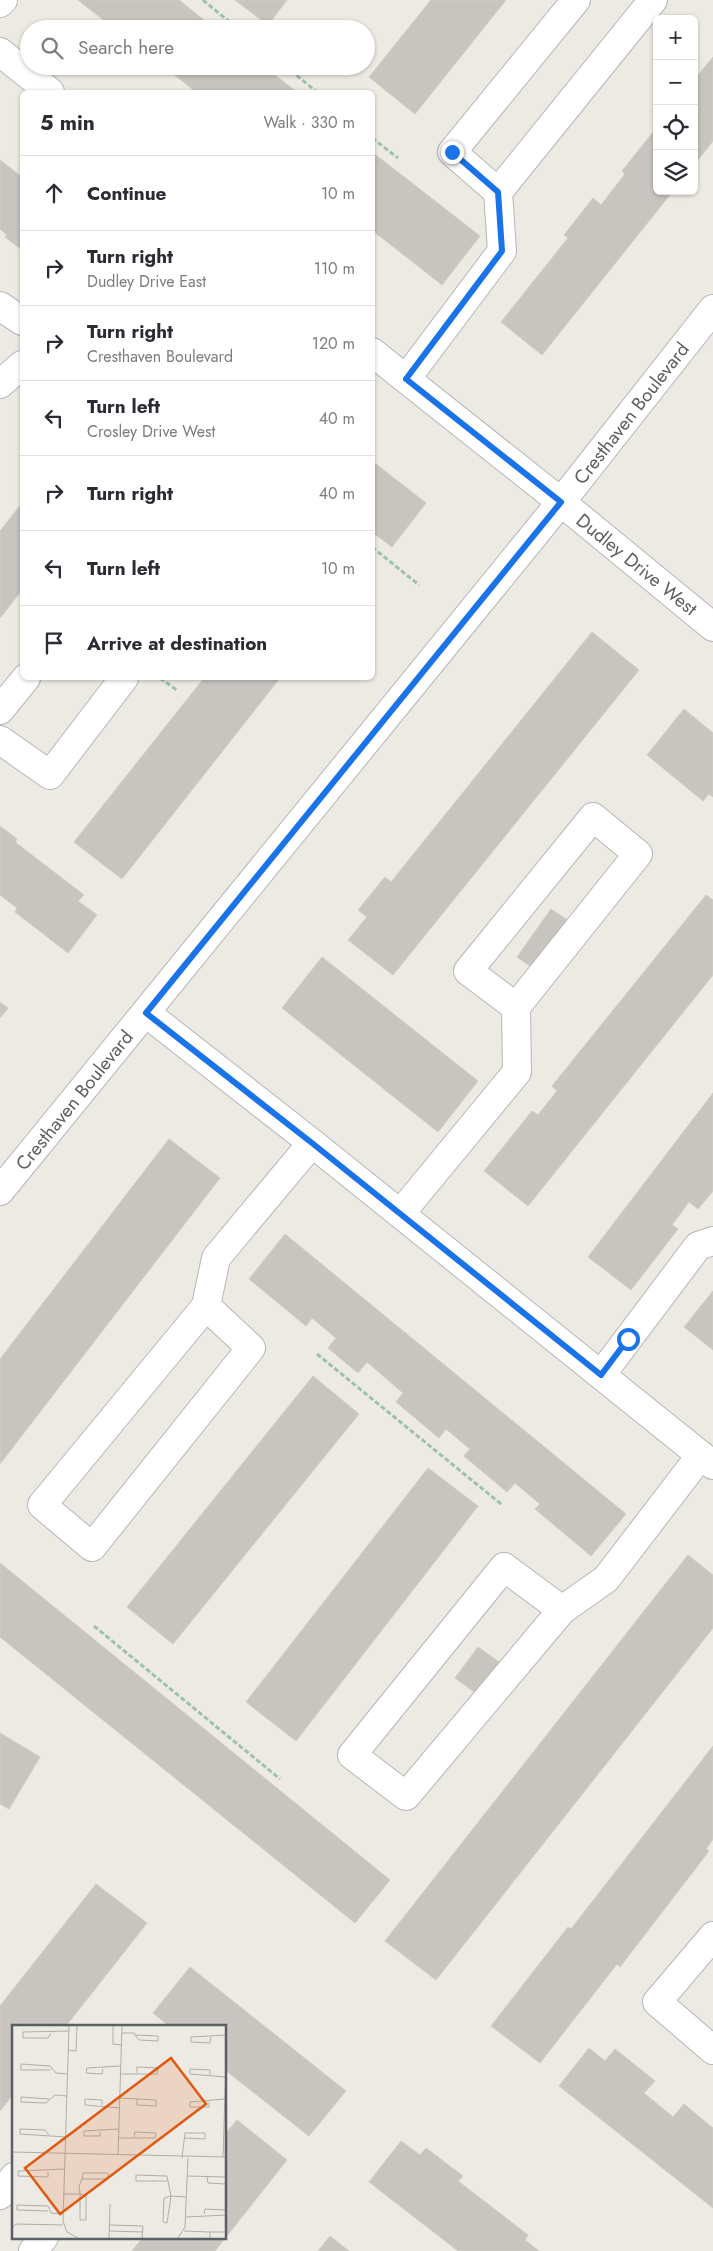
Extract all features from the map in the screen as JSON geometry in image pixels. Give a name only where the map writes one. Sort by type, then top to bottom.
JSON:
[{"type":"street","points":[[0,3],[3,0]]},
{"type":"street","points":[[498,192],[452,152],[576,0]]},
{"type":"street","points":[[406,379],[502,251],[498,192],[653,0]]},
{"type":"street","points":[[0,52],[20,68]]},
{"type":"street","points":[[29,75],[48,90]]},
{"type":"street","points":[[0,306],[20,320]]},
{"type":"street","name":"Cresthaven Boulevard","points":[[0,1191],[561,502],[713,309]]},
{"type":"street","name":"Dudley Drive West","points":[[375,354],[712,625]]},
{"type":"street","points":[[0,384],[20,367]]},
{"type":"street","points":[[0,710],[24,680]]},
{"type":"street","points":[[0,740],[50,775],[122,680]]},
{"type":"street","points":[[400,1214],[517,1072],[516,1007],[638,854],[593,817],[468,971],[516,1007]]},
{"type":"street","points":[[146,1013],[312,1143],[707,1460],[606,1579],[562,1610],[406,1796],[352,1755],[504,1567],[562,1610]]},
{"type":"street","points":[[206,1306],[252,1348],[92,1547],[42,1505],[206,1306],[216,1258],[312,1143]]},
{"type":"street","points":[[601,1375],[698,1246],[713,1241]]},
{"type":"street","points":[[713,1936],[657,2002],[713,2050]]},
{"type":"street","points":[[0,2195],[12,2180]]},
{"type":"street","points":[[33,2251],[43,2238]]},
{"type":"path","points":[[203,0],[227,20]]},
{"type":"path","points":[[296,75],[315,90]]},
{"type":"path","points":[[375,140],[398,158]]},
{"type":"path","points":[[375,549],[419,585]]},
{"type":"path","points":[[163,680],[178,691]]},
{"type":"path","points":[[318,1354],[501,1504]]},
{"type":"path","points":[[94,1626],[280,1779]]},
{"type":"building","points":[[78,0],[179,0],[204,20],[104,20]]},
{"type":"building","points":[[235,0],[287,0],[272,20],[261,20]]},
{"type":"building","points":[[431,0],[506,0],[415,114],[369,77],[375,75],[375,70]]},
{"type":"building","points":[[713,57],[713,141],[698,160],[698,105],[698,75]]},
{"type":"building","points":[[174,75],[275,75],[294,90],[193,90]]},
{"type":"building","points":[[653,132],[653,195],[670,195],[542,355],[501,322],[568,238],[564,235],[593,198],[601,205],[625,174],[622,171]]},
{"type":"building","points":[[375,154],[480,236],[442,285],[375,232]]},
{"type":"building","points":[[0,160],[20,175],[20,248],[5,237],[7,235],[0,229]]},
{"type":"building","points":[[375,463],[426,503],[392,547],[375,534]]},
{"type":"building","points":[[20,506],[20,593],[0,618],[0,531]]},
{"type":"building","points":[[592,632],[639,670],[393,975],[348,940],[367,917],[358,910],[385,877],[391,882]]},
{"type":"building","points":[[202,680],[278,680],[122,879],[74,842]]},
{"type":"building","points":[[684,709],[713,733],[713,797],[709,794],[703,801],[647,755]]},
{"type":"building","points":[[0,826],[17,839],[15,842],[84,895],[78,901],[97,915],[68,953],[15,912],[17,908],[0,895]]},
{"type":"building","points":[[706,895],[713,900],[713,975],[528,1206],[484,1171],[532,1111],[538,1115],[557,1091],[552,1086]]},
{"type":"building","points":[[551,909],[573,924],[540,973],[517,957]]},
{"type":"building","points":[[322,957],[478,1081],[438,1132],[282,1008]]},
{"type":"building","points":[[0,1002],[8,1008],[0,1018]]},
{"type":"building","points":[[713,1093],[713,1191],[698,1209],[689,1202],[672,1225],[678,1229],[631,1290],[588,1257]]},
{"type":"building","points":[[169,1139],[220,1178],[0,1464],[0,1359]]},
{"type":"building","points":[[285,1234],[626,1514],[591,1556],[535,1509],[540,1504],[515,1483],[507,1492],[464,1456],[470,1449],[446,1429],[439,1438],[396,1402],[403,1393],[367,1362],[358,1373],[328,1348],[336,1338],[312,1318],[306,1326],[249,1279]]},
{"type":"building","points":[[713,1291],[713,1350],[684,1327]]},
{"type":"building","points":[[313,1376],[359,1414],[173,1644],[127,1607]]},
{"type":"building","points":[[428,1468],[478,1506],[296,1741],[246,1702]]},
{"type":"building","points":[[688,1555],[713,1575],[713,1628],[436,1980],[385,1941]]},
{"type":"building","points":[[0,1563],[390,1880],[355,1923],[0,1637]]},
{"type":"building","points":[[478,1647],[499,1662],[477,1694],[455,1678]]},
{"type":"building","points":[[0,1733],[40,1757],[9,1809],[0,1804]]},
{"type":"building","points":[[713,1746],[713,1839],[706,1849],[709,1851],[620,1967],[617,1964],[540,2063],[491,2026],[568,1927],[571,1929]]},
{"type":"building","points":[[96,1884],[147,1923],[67,2025],[12,2025],[12,2096],[0,2111],[0,2006]]},
{"type":"building","points":[[190,1967],[346,2091],[309,2136],[226,2071],[226,2025],[168,2025],[153,2013]]},
{"type":"building","points":[[589,2048],[605,2061],[615,2049],[655,2081],[644,2093],[673,2117],[684,2104],[713,2128],[713,2208],[559,2086]]},
{"type":"building","points":[[237,2120],[287,2160],[226,2237],[226,2133]]},
{"type":"building","points":[[401,2141],[420,2155],[426,2148],[463,2176],[458,2181],[528,2235],[525,2240],[539,2251],[458,2251],[369,2182]]},
{"type":"building","points":[[330,2236],[349,2251],[318,2251]]},
{"type":"building","points":[[142,2238],[225,2238],[215,2251],[132,2251]]},
{"type":"route","points":[[452,152],[498,192],[502,251],[406,379],[561,502],[146,1013],[312,1143],[601,1375],[628,1339]]}]
